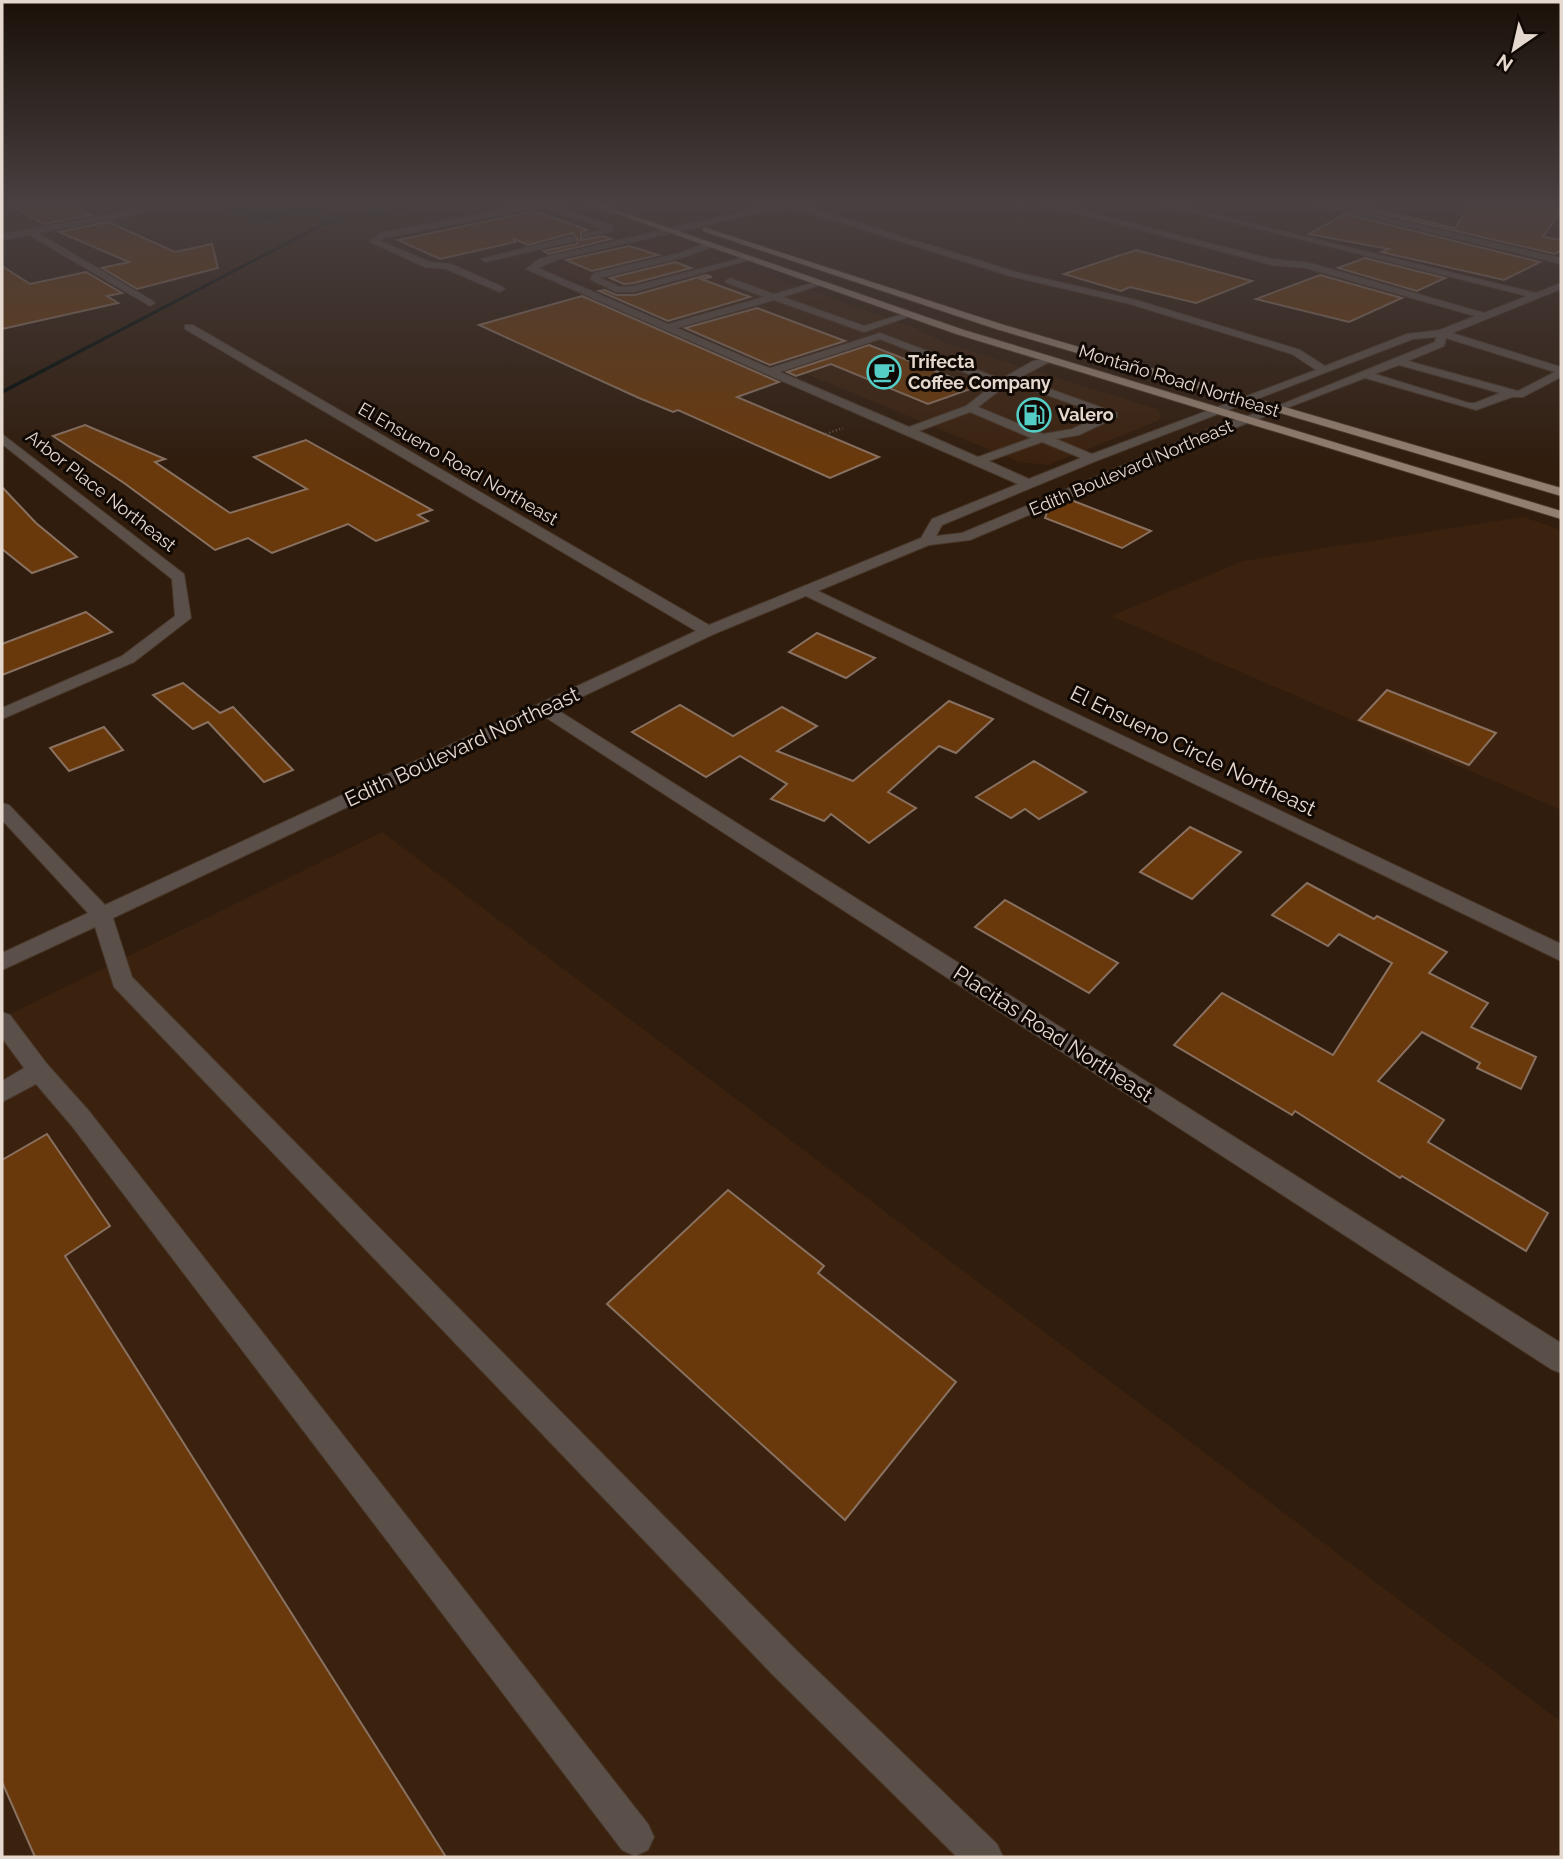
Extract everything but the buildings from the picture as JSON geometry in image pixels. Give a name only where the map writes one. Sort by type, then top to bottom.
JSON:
[{"type":"main road","name":"Montaño Road Northeast","points":[[836,290],[1046,359],[1561,515]]},
{"type":"main road","name":"Montaño Road Northeast","points":[[889,290],[1000,327],[1561,492]]},
{"type":"street","points":[[128,290],[150,303]]},
{"type":"street","points":[[582,290],[1028,484]]},
{"type":"street","points":[[754,290],[864,330],[909,315]]},
{"type":"street","points":[[670,327],[796,290]]},
{"type":"street","points":[[1081,290],[1133,302],[1296,352],[1324,370]]},
{"type":"street","points":[[1393,290],[1485,316]]},
{"type":"street","points":[[1513,290],[1538,296]]},
{"type":"street","name":"Edith Boulevard Northeast","points":[[926,541],[937,523],[1092,458],[1410,336],[1442,333],[1552,290]]},
{"type":"street","name":"El Ensueno Road Northeast","points":[[189,327],[708,631]]},
{"type":"street","points":[[1442,333],[1561,371]]},
{"type":"street","name":"Edith Boulevard Northeast","points":[[2,962],[708,631],[926,541],[965,537],[1223,428],[1279,409],[1440,344],[1442,333]]},
{"type":"street","points":[[771,371],[880,336],[1003,384],[1032,386],[1113,415],[1075,432],[1042,438],[978,461]]},
{"type":"street","points":[[909,431],[970,408],[1023,368],[1046,359]]},
{"type":"street","points":[[1398,361],[1519,395],[1561,371]]},
{"type":"street","points":[[1363,374],[1468,406],[1476,407],[1508,394]]},
{"type":"street","points":[[970,408],[1092,458]]},
{"type":"street","name":"Arbor Place Northeast","points":[[2,438],[179,577],[183,618],[128,659],[2,714]]},
{"type":"street","name":"El Ensueno Circle Northeast","points":[[805,590],[1561,953]]},
{"type":"street","name":"Placitas Road Northeast","points":[[544,709],[1561,1359]]},
{"type":"street","points":[[2,808],[102,915],[122,981],[785,1664],[984,1857]]},
{"type":"street","points":[[2,1021],[39,1071],[97,1140],[635,1837]]},
{"type":"street","points":[[2,1092],[39,1071]]},
{"type":"shaded area","points":[[603,290],[808,290],[912,327],[945,343],[1157,409],[1161,416],[1158,421],[1048,465],[1019,462]]},
{"type":"shaded area","points":[[1523,517],[1561,530],[1561,810],[1111,616],[1243,561]]},
{"type":"shaded area","points":[[382,832],[1561,1722],[1561,1857],[2,1857],[2,1018]]},
{"type":"waterway","points":[[2,392],[198,290]]},
{"type":"place","name":"Trifecta Coffee Company","points":[[884,372]]},
{"type":"place","name":"Valero","points":[[1034,415]]}]
